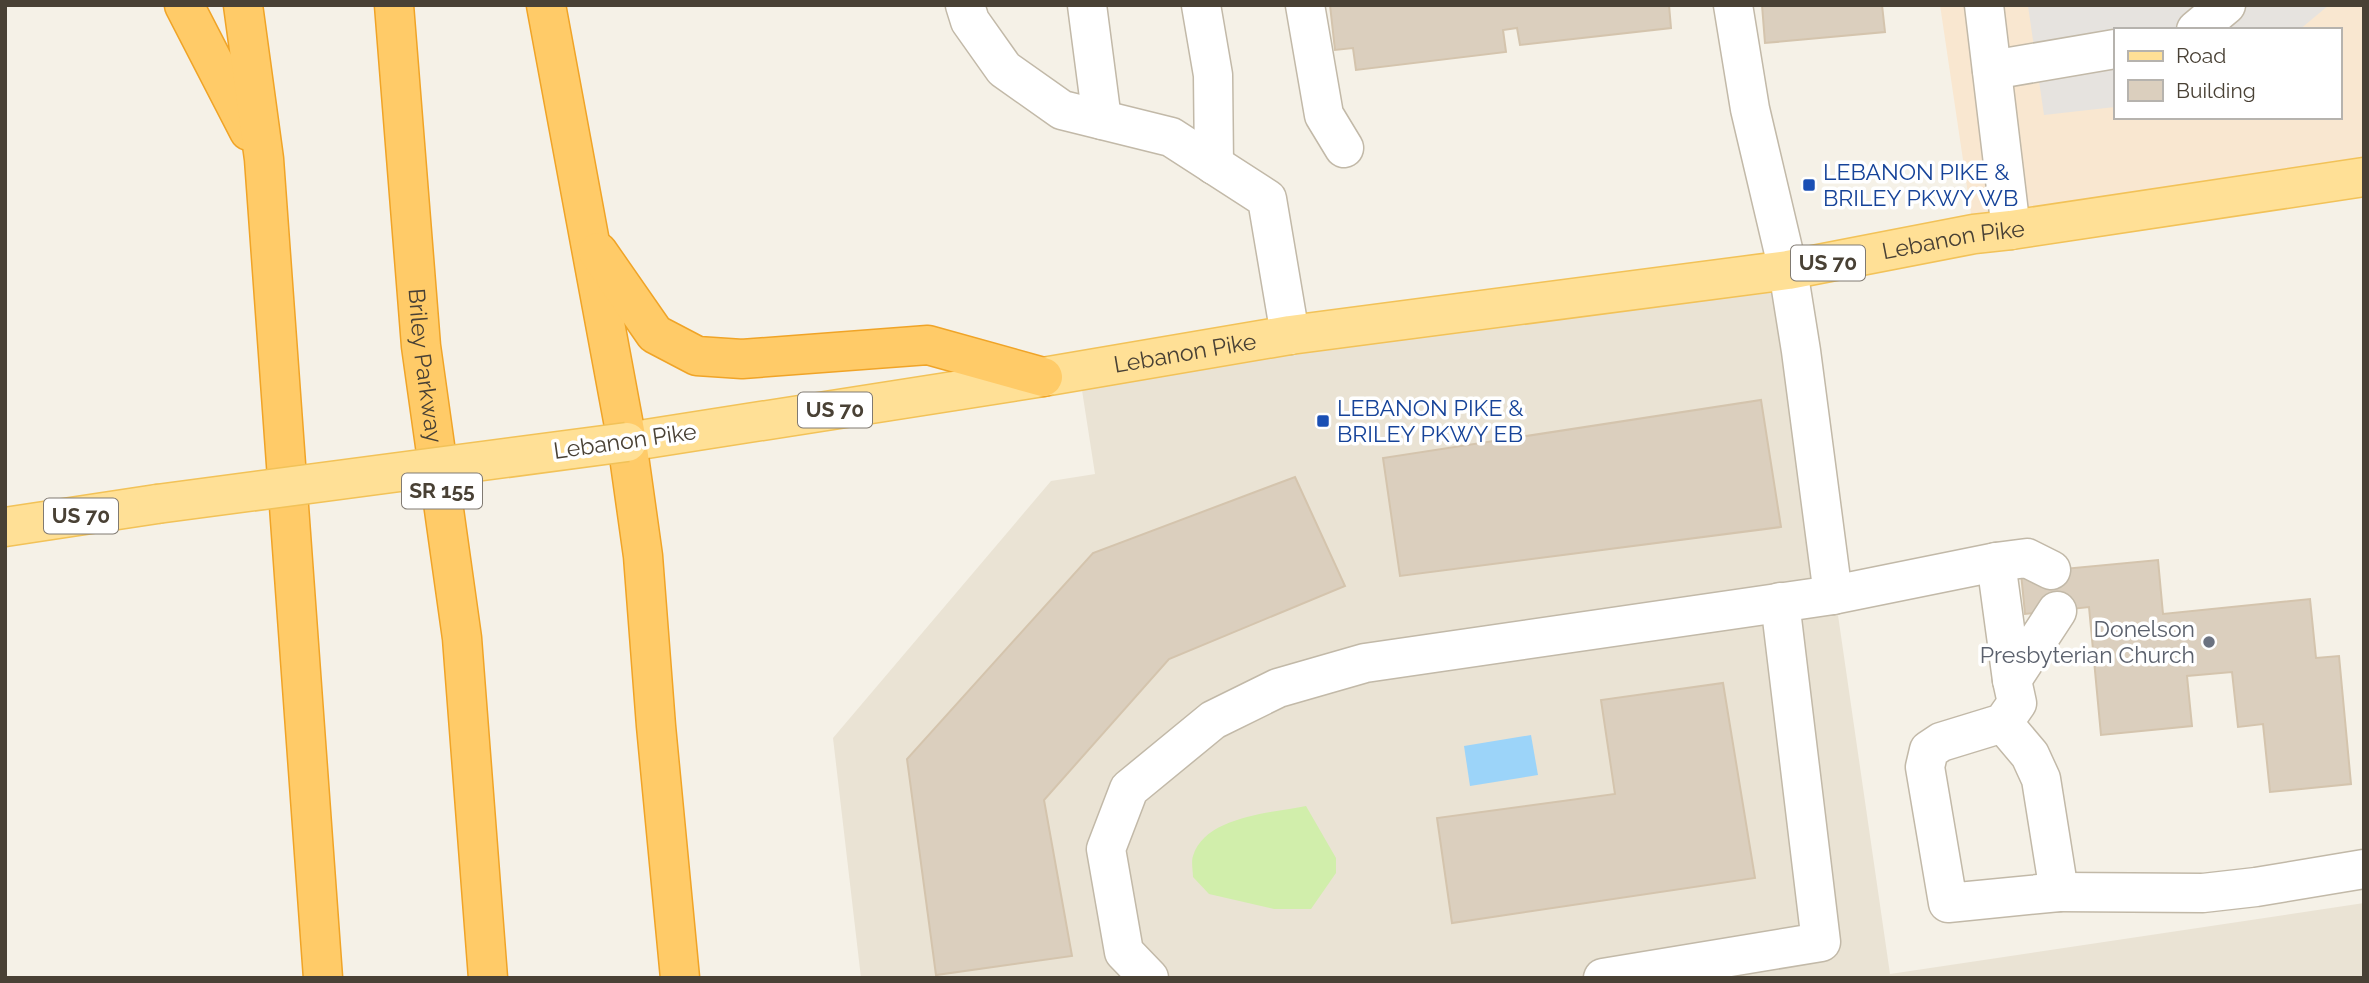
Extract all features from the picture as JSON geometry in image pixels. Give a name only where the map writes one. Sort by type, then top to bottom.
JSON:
[{"type":"highway","points":[[184,5],[264,159]]},
{"type":"highway","points":[[243,5],[264,159],[323,978]]},
{"type":"highway","name":"Briley Parkway","points":[[394,5],[421,346],[462,638],[488,978]]},
{"type":"highway","points":[[546,5],[627,442],[643,556],[680,978]]},
{"type":"highway","points":[[590,241],[655,334],[697,356],[742,359],[928,345],[1043,377]]},
{"type":"main road","name":"Lebanon Pike","points":[[5,527],[157,504],[627,442],[1043,377],[1290,335],[1788,271],[1974,234],[2364,177]]},
{"type":"lane","points":[[965,5],[970,21],[1003,69],[1062,110],[1171,137],[1268,199],[1290,335]]},
{"type":"lane","points":[[1087,5],[1102,120]]},
{"type":"lane","points":[[1201,5],[1213,75],[1214,165]]},
{"type":"lane","points":[[1305,5],[1324,115],[1344,148]]},
{"type":"lane","points":[[1733,5],[1750,109],[1788,271],[1833,595]]},
{"type":"lane","points":[[1984,5],[2011,230]]},
{"type":"lane","points":[[2198,28],[2226,5]]},
{"type":"lane","points":[[1992,70],[2114,49]]},
{"type":"lane","points":[[1149,978],[1124,952],[1106,849],[1129,789],[1213,720],[1278,688],[1365,663],[1833,595],[1996,562],[2027,558],[2051,570]]},
{"type":"lane","points":[[1996,562],[2017,703],[2003,723],[1941,742],[1929,750],[1925,767],[1948,903],[2059,892],[2203,892],[2256,887],[2364,869]]},
{"type":"lane","points":[[1603,978],[1821,942],[1780,602]]},
{"type":"lane","points":[[2012,680],[2057,611]]},
{"type":"lane","points":[[2003,723],[2030,755],[2040,779],[2059,892]]},
{"type":"shaded area","points":[[1940,5],[2364,5],[2364,177],[1974,234]]},
{"type":"shaded area","points":[[2329,5],[2301,28],[2114,28],[2114,107],[2044,115],[2028,6]]},
{"type":"shaded area","points":[[1788,270],[1890,974],[2364,903],[2364,978],[861,978],[833,738],[1051,481],[1095,474],[1079,371]]},
{"type":"green space","points":[[1306,806],[1336,858],[1336,873],[1311,909],[1274,909],[1209,894],[1193,877],[1193,856],[1200,843],[1211,832],[1225,824],[1258,814]]},
{"type":"water","points":[[1531,735],[1538,775],[1470,786],[1464,746]]},
{"type":"building","points":[[1330,5],[1669,5],[1671,28],[1520,45],[1517,28],[1503,30],[1506,52],[1356,70],[1353,48],[1335,50]]},
{"type":"building","points":[[1762,5],[1882,5],[1885,32],[1765,43]]},
{"type":"building","points":[[1761,400],[1781,527],[1400,576],[1383,458]]},
{"type":"building","points":[[1295,477],[1345,586],[1169,659],[1044,800],[1072,956],[936,975],[907,759],[1093,553]]},
{"type":"building","points":[[2158,560],[2163,614],[2310,599],[2316,658],[2339,656],[2351,784],[2270,792],[2263,724],[2238,727],[2232,672],[2187,676],[2192,726],[2101,735],[2089,607],[2025,614],[2021,573]]},
{"type":"building","points":[[1723,683],[1755,878],[1452,923],[1437,818],[1615,794],[1601,700]]},
{"type":"place","name":"LEBANON PIKE & BRILEY PKWY WB","points":[[1809,185]]},
{"type":"place","name":"LEBANON PIKE & BRILEY PKWY EB","points":[[1323,421]]},
{"type":"place","name":"Donelson Presbyterian Church","points":[[2209,642]]}]
